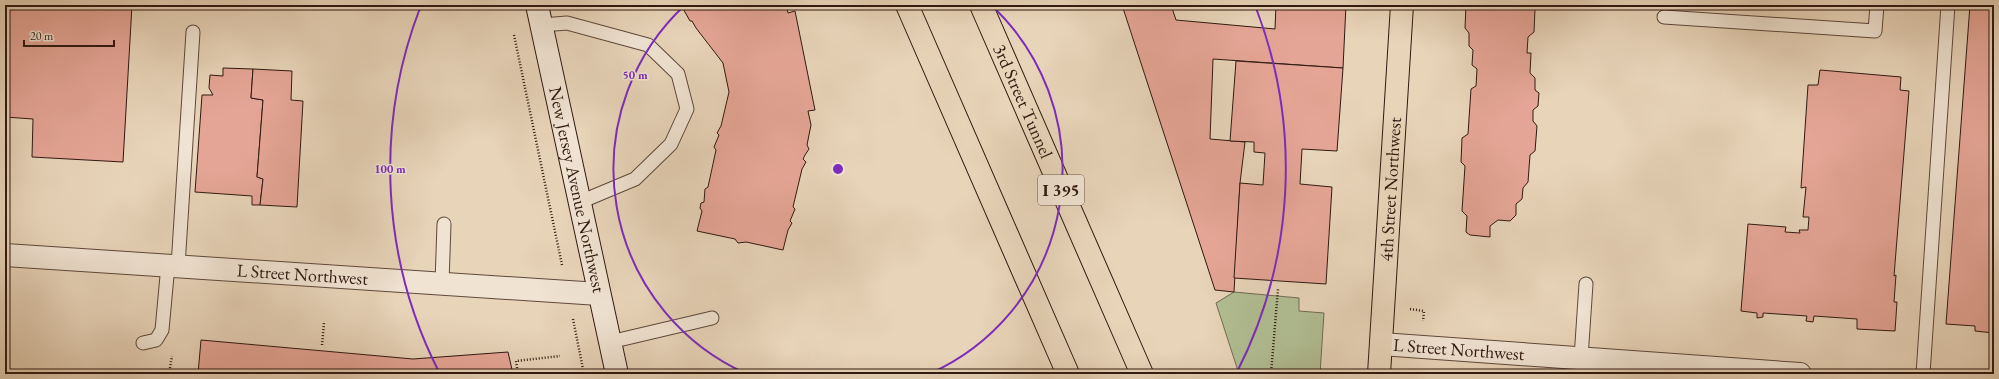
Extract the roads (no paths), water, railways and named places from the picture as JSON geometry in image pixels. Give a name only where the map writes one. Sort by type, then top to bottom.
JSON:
[{"type":"main road","points":[[908,5],[1068,374]]},
{"type":"main road","name":"3rd Street Tunnel","points":[[981,5],[1142,374]]},
{"type":"main road","name":"4th Street Northwest","points":[[1379,374],[1402,5]]},
{"type":"street","name":"New Jersey Avenue Northwest","points":[[540,15],[617,374]]},
{"type":"street","name":"L Street Northwest","points":[[5,255],[599,294]]},
{"type":"street","name":"L Street Northwest","points":[[1381,344],[1581,358],[1638,368],[1800,374]]},
{"type":"lane","points":[[1664,17],[1875,31],[1877,5]]},
{"type":"lane","points":[[1923,374],[1948,5]]},
{"type":"lane","points":[[540,15],[648,45],[678,74],[687,109],[671,144],[635,179],[580,202]]},
{"type":"lane","points":[[143,344],[156,340],[162,330],[173,266],[193,32]]},
{"type":"lane","points":[[442,283],[444,224]]},
{"type":"lane","points":[[1581,358],[1586,284]]},
{"type":"lane","points":[[610,342],[712,318]]}]
